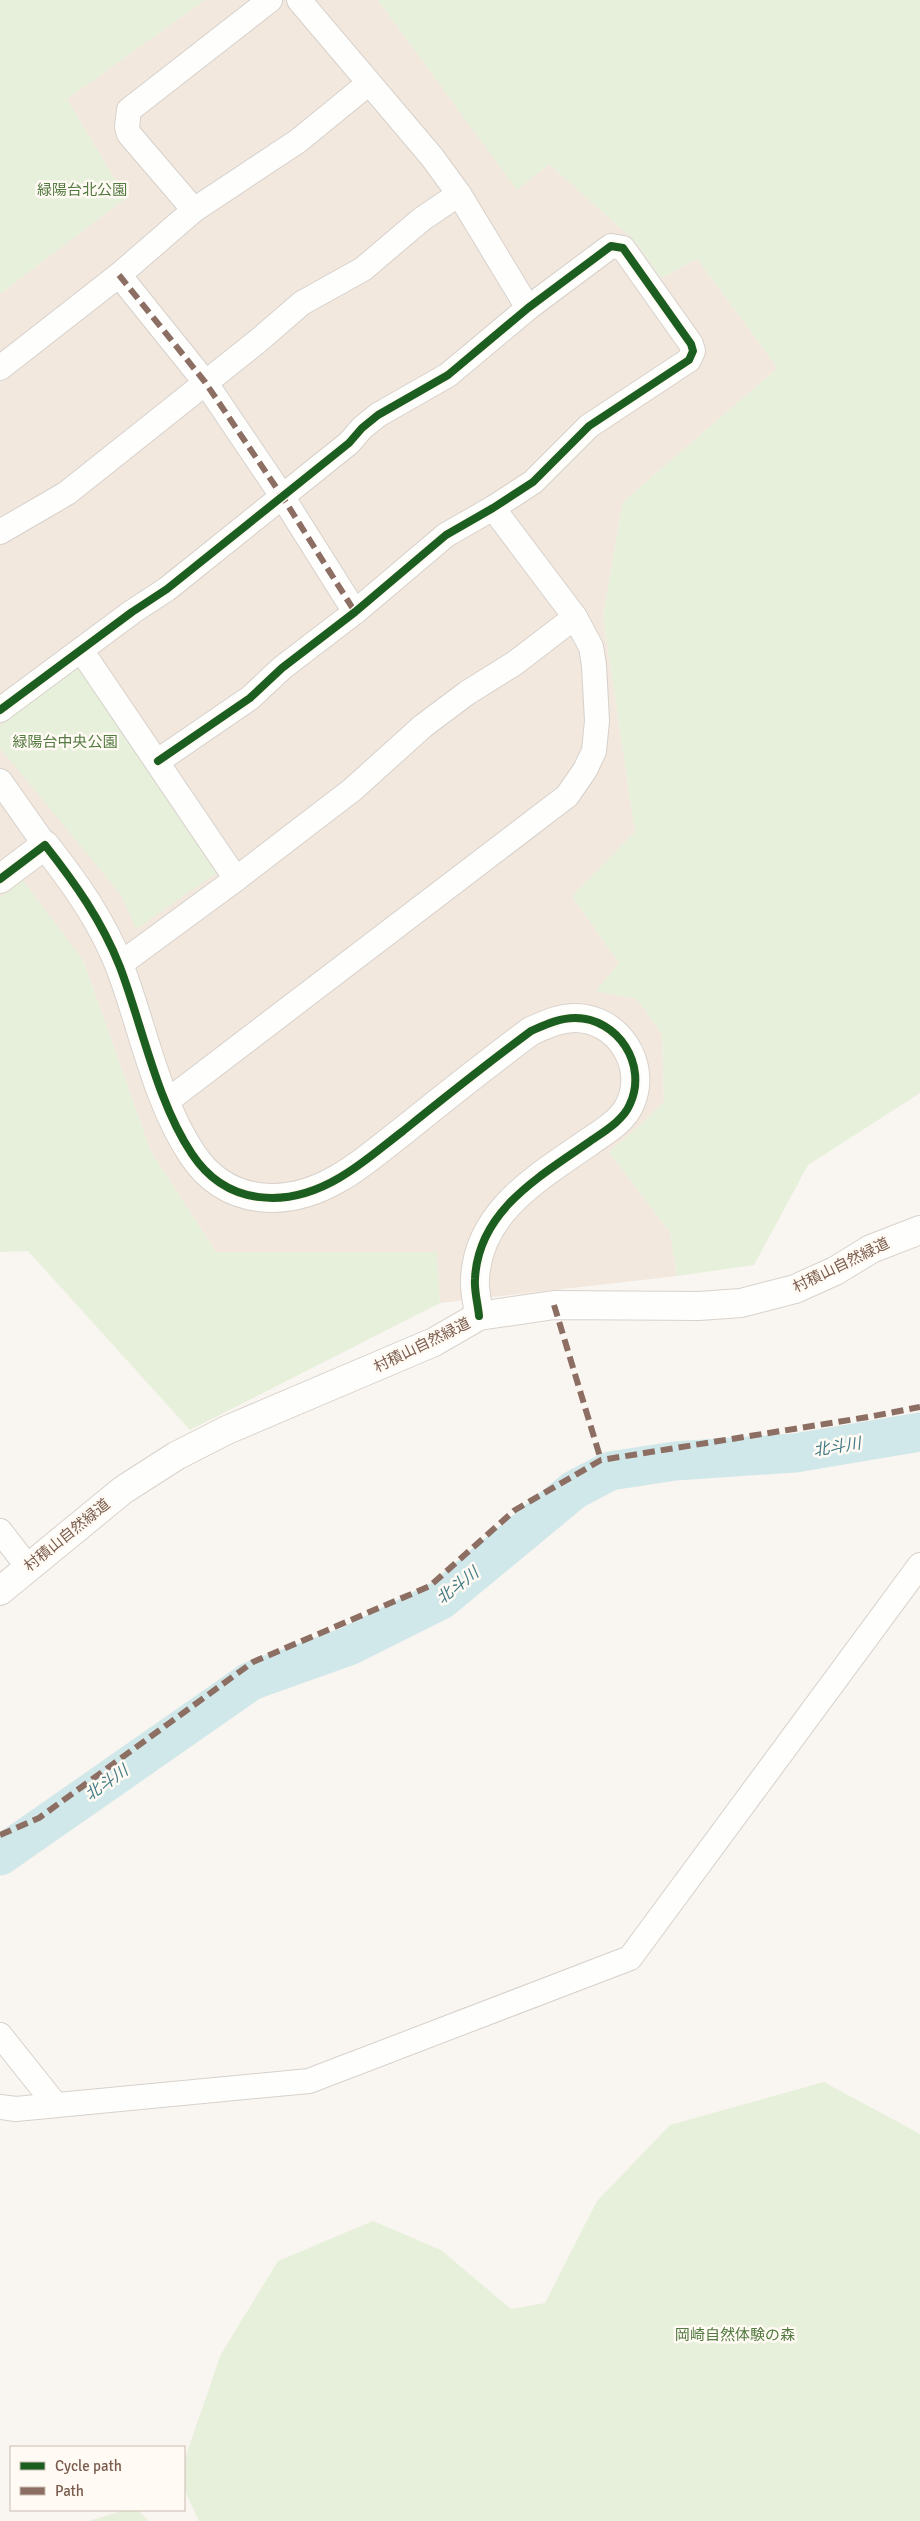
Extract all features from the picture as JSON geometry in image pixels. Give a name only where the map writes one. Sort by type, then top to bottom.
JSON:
[{"type":"street","points":[[194,210],[128,134],[126,127],[129,110],[270,0]]},
{"type":"street","points":[[299,0],[432,157],[459,194],[528,308]]},
{"type":"street","points":[[0,368],[119,275],[194,210],[298,142],[369,83]]},
{"type":"street","points":[[0,532],[67,493],[258,341],[302,303],[363,269],[422,219],[459,194]]},
{"type":"street","points":[[0,710],[132,612],[167,590],[349,443],[367,423],[435,384],[528,308],[610,246],[626,251],[691,344],[693,351],[689,360],[589,426],[533,482],[446,535],[355,612],[282,668],[250,698],[158,761]]},
{"type":"street","points":[[119,275],[205,382],[282,496],[355,612]]},
{"type":"street","points":[[166,1102],[567,796],[586,770],[594,751],[597,722],[594,665],[591,647],[575,617],[493,508]]},
{"type":"street","points":[[119,965],[352,790],[423,726],[467,693],[515,663],[575,617]]},
{"type":"street","points":[[81,650],[158,761],[236,879]]},
{"type":"street","points":[[0,781],[80,890],[119,965],[166,1102],[183,1140],[193,1156],[215,1178],[237,1192],[257,1198],[292,1197],[327,1185],[349,1172],[531,1031],[548,1023],[575,1018],[596,1022],[609,1028],[624,1045],[635,1067],[635,1084],[630,1104],[610,1127],[513,1198],[491,1224],[479,1250],[476,1265],[475,1281],[479,1316]]},
{"type":"street","points":[[0,879],[45,844]]},
{"type":"street","name":"村積山自然緑道","points":[[0,1590],[123,1490],[176,1456],[227,1430],[434,1342],[479,1316],[554,1305],[699,1306],[741,1303],[795,1289],[835,1271],[871,1248],[920,1230]]},
{"type":"street","points":[[0,1531],[28,1567]]},
{"type":"street","points":[[0,2107],[16,2109],[309,2080],[630,1958],[920,1564]]},
{"type":"street","points":[[0,2035],[55,2104]]},
{"type":"shaded area","points":[[205,0],[378,0],[517,189],[549,164],[635,241],[661,278],[697,259],[778,368],[623,502],[603,616],[635,832],[572,896],[619,963],[597,991],[637,999],[662,1034],[664,1102],[609,1152],[670,1232],[677,1276],[440,1303],[436,1252],[216,1252],[151,1152],[83,960],[0,898],[0,294],[126,198],[67,99]]},
{"type":"green space","name":"緑陽台北公園","points":[[0,0],[205,0],[67,99],[126,198],[0,294]]},
{"type":"green space","points":[[378,0],[920,0],[920,1093],[808,1165],[754,1265],[677,1276],[670,1232],[609,1152],[664,1102],[662,1034],[637,999],[596,991],[619,963],[572,896],[635,832],[603,616],[623,502],[778,368],[697,259],[661,278],[635,241],[549,164],[517,190]]},
{"type":"green space","name":"緑陽台中央公園","points":[[76,665],[219,871],[136,929],[121,895],[0,748],[0,726]]},
{"type":"green space","points":[[22,879],[83,960],[151,1152],[216,1252],[437,1252],[440,1303],[190,1430],[28,1251],[0,1252],[0,898]]},
{"type":"green space","name":"岡崎自然体験の森","points":[[824,2082],[920,2134],[920,2521],[199,2521],[185,2491],[185,2458],[221,2354],[278,2261],[373,2221],[441,2250],[511,2309],[545,2303],[597,2201],[670,2125]]},
{"type":"green space","points":[[122,2511],[139,2511],[148,2521],[89,2521]]},
{"type":"waterway","name":"北斗川","points":[[0,1856],[251,1681],[349,1646],[441,1600],[574,1490],[610,1471],[675,1461],[795,1453],[920,1432]]},
{"type":"marked path","points":[[119,275],[205,382],[282,496],[355,612]]},
{"type":"marked path","points":[[554,1305],[601,1460]]},
{"type":"marked path","points":[[0,1835],[39,1818],[253,1662],[430,1586],[515,1510],[601,1460],[920,1407]]},
{"type":"cycle path","points":[[0,710],[132,612],[167,589],[349,443],[362,428],[378,415],[448,375],[528,308],[611,246],[623,248],[691,344],[693,351],[689,360],[589,426],[533,482],[446,535],[355,612],[282,668],[250,698],[158,761]]},
{"type":"cycle path","points":[[0,879],[45,845],[56,859],[87,903],[113,950],[151,1063],[169,1111],[180,1133],[192,1154],[206,1171],[223,1184],[240,1193],[279,1198],[319,1188],[339,1178],[372,1156],[531,1031],[542,1026],[575,1018],[590,1020],[604,1026],[616,1035],[625,1046],[632,1060],[635,1074],[635,1089],[630,1104],[623,1116],[612,1126],[532,1183],[514,1198],[499,1215],[487,1234],[479,1255],[475,1279],[479,1316]]}]
